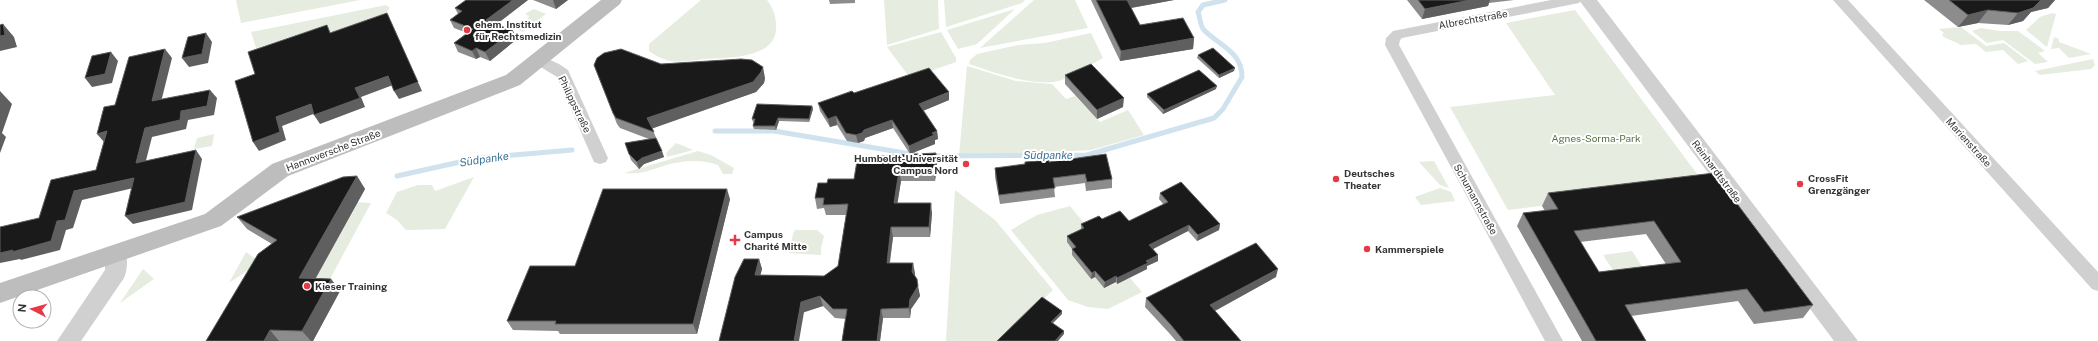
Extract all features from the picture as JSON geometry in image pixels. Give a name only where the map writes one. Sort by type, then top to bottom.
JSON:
[{"type":"main road","name":"Hannoversche Straße","points":[[0,293],[213,220],[280,170],[513,80],[613,0]]},
{"type":"street","name":"Albrechtstraße","points":[[1397,56],[1392,45],[1394,38],[1398,34],[1574,0]]},
{"type":"street","name":"Reinhardtstraße","points":[[1588,0],[1847,341]]},
{"type":"street","name":"Marienstraße","points":[[1840,0],[2098,284]]},
{"type":"street","name":"Schumannstraße","points":[[1397,56],[1554,341]]},
{"type":"street","name":"Philippstraße","points":[[539,60],[554,67],[563,74],[600,158]]},
{"type":"street","points":[[68,341],[116,272],[116,253]]},
{"type":"green space","points":[[236,0],[360,0],[241,23]]},
{"type":"green space","points":[[701,0],[767,0],[775,18],[775,36],[769,45],[761,50],[738,57],[675,62],[656,56],[649,51],[649,44]]},
{"type":"green space","points":[[884,0],[938,0],[939,29],[887,45]]},
{"type":"green space","points":[[944,0],[1025,0],[1022,3],[946,27]]},
{"type":"green space","points":[[1034,0],[1075,0],[1088,28],[980,48]]},
{"type":"green space","points":[[386,5],[390,8],[386,13],[360,22],[336,41],[311,30],[256,48],[251,32]]},
{"type":"green space","points":[[534,9],[546,14],[523,32],[511,27],[516,21],[522,22],[527,20],[529,16],[525,14]]},
{"type":"green space","points":[[1015,9],[977,44],[958,49],[947,30]]},
{"type":"green space","name":"Agnes-Sorma-Park","points":[[1575,10],[1706,186],[1508,210],[1450,107],[1555,95],[1506,23]]},
{"type":"green space","points":[[2052,13],[2056,14],[2047,47],[2026,30],[2040,17]]},
{"type":"green space","points":[[1961,27],[1986,46],[2004,43],[2028,61],[2018,64],[2003,50],[1986,52],[1976,44],[1960,45],[1944,37],[1942,35],[1944,33],[1939,29]]},
{"type":"green space","points":[[1981,28],[2000,31],[2018,31],[2045,51],[2038,53],[2048,62],[2035,64],[2003,40],[1987,43],[1972,31]]},
{"type":"green space","points":[[941,32],[956,58],[956,62],[910,78],[887,47]]},
{"type":"green space","points":[[1091,33],[1103,58],[1072,76],[1059,81],[1042,82],[1021,80],[969,64],[970,60],[977,54],[1018,45],[1045,43]]},
{"type":"green space","points":[[2054,37],[2059,39],[2059,42],[2091,54],[2069,58],[2059,48],[2051,49]]},
{"type":"green space","points":[[2093,59],[2095,65],[2091,69],[2040,75],[2035,71]]},
{"type":"green space","points":[[967,66],[1016,81],[1052,84],[1066,99],[1075,96],[1100,122],[1128,110],[1144,135],[1091,150],[959,156]]},
{"type":"green space","points":[[214,134],[212,146],[194,149],[197,138]]},
{"type":"green space","points":[[676,143],[693,150],[667,157],[666,153]]},
{"type":"green space","points":[[698,151],[711,155],[734,168],[732,174],[723,174],[718,165],[695,161],[673,163],[640,173],[624,173]]},
{"type":"green space","points":[[1434,161],[1449,188],[1440,185],[1419,162]]},
{"type":"green space","points":[[474,177],[445,229],[406,230],[397,220],[386,213],[397,192],[418,185],[432,185],[435,191]]},
{"type":"green space","points":[[1440,188],[1451,192],[1455,201],[1421,205],[1415,197]]},
{"type":"green space","points":[[955,190],[995,220],[1053,290],[1000,341],[946,341]]},
{"type":"green space","points":[[354,202],[371,203],[324,290],[309,290],[356,206]]},
{"type":"green space","points":[[1070,206],[1088,228],[1076,253],[1072,255],[1091,279],[1095,277],[1104,288],[1130,278],[1142,292],[1108,309],[1088,307],[1068,300],[1011,230],[1037,215]]},
{"type":"green space","points":[[795,230],[817,230],[824,236],[821,255],[789,253]]},
{"type":"green space","points":[[1632,251],[1647,274],[1618,278],[1603,255]]},
{"type":"green space","points":[[246,252],[260,262],[229,283]]},
{"type":"green space","points":[[143,269],[154,279],[120,303]]},
{"type":"building","points":[[466,0],[513,0],[486,20],[513,31],[485,52],[476,48],[472,51],[454,43],[473,29],[450,20],[462,11],[455,8]]},
{"type":"building","points":[[1096,0],[1127,0],[1140,25],[1183,18],[1194,38],[1121,51]]},
{"type":"building","points":[[1418,0],[1470,0],[1425,9]]},
{"type":"building","points":[[1949,0],[2041,0],[2033,8],[2018,13],[1988,10],[1968,15]]},
{"type":"building","points":[[387,13],[418,82],[394,91],[388,76],[355,88],[360,98],[314,115],[311,104],[276,117],[280,132],[253,142],[235,81],[255,74],[248,52],[327,25],[330,33]]},
{"type":"building","points":[[3,24],[5,35],[0,36],[0,25]]},
{"type":"building","points":[[206,33],[202,54],[182,58],[188,37]]},
{"type":"building","points":[[1213,48],[1235,68],[1219,75],[1198,55]]},
{"type":"building","points":[[165,49],[152,101],[210,90],[207,106],[181,111],[180,120],[145,128],[136,163],[196,150],[185,202],[125,216],[134,178],[74,191],[65,220],[57,221],[51,241],[12,252],[13,250],[0,253],[0,227],[39,218],[51,180],[96,170],[107,131],[97,134],[104,107],[115,105],[129,57]]},
{"type":"building","points":[[621,49],[661,64],[741,59],[752,60],[763,67],[753,82],[647,118],[654,132],[616,118],[613,113],[594,65],[597,58],[604,53]]},
{"type":"building","points":[[111,52],[105,74],[85,78],[92,56]]},
{"type":"building","points":[[1091,64],[1124,98],[1097,110],[1065,75]]},
{"type":"building","points":[[929,68],[949,92],[919,104],[937,131],[932,133],[934,135],[909,146],[892,120],[864,130],[862,133],[856,135],[846,133],[836,116],[828,119],[818,103],[852,91],[854,93]]},
{"type":"building","points":[[1199,70],[1217,86],[1164,110],[1147,94]]},
{"type":"building","points":[[757,104],[812,106],[809,119],[778,118],[775,126],[753,126],[755,119],[752,119]]},
{"type":"building","points":[[656,138],[662,151],[642,158],[637,162],[629,154],[625,143]]},
{"type":"building","points":[[936,153],[934,171],[899,171],[894,203],[931,203],[929,227],[891,227],[887,263],[913,263],[912,272],[917,279],[918,286],[910,299],[909,308],[881,309],[877,341],[842,341],[847,309],[833,309],[820,296],[801,302],[794,341],[719,341],[735,277],[744,259],[759,259],[755,275],[824,276],[838,266],[848,204],[823,205],[824,198],[815,198],[818,183],[827,183],[828,179],[854,179],[857,161],[876,161],[876,156]]},
{"type":"building","points":[[1106,154],[1112,179],[1087,182],[1085,174],[1053,178],[1055,188],[999,195],[995,168],[1025,164],[1025,162],[1049,160],[1049,162]]},
{"type":"building","points":[[1714,173],[1813,305],[1764,312],[1747,289],[1625,305],[1646,341],[1596,341],[1523,213],[1558,209],[1548,193]],"holes":[[[1654,221],[1681,262],[1599,272],[1574,231]]]},
{"type":"building","points":[[357,176],[299,278],[331,279],[302,331],[270,330],[264,341],[206,341],[258,254],[277,240],[237,217],[343,177]]},
{"type":"building","points":[[1181,182],[1220,224],[1198,235],[1189,225],[1149,245],[1158,255],[1146,261],[1148,263],[1105,282],[1095,271],[1092,273],[1072,249],[1076,247],[1067,236],[1084,228],[1081,224],[1099,216],[1102,219],[1120,211],[1129,221],[1168,202],[1160,193]]},
{"type":"building","points":[[603,189],[727,189],[693,324],[555,324],[556,321],[507,321],[530,266],[575,266]]},
{"type":"building","points":[[1256,243],[1278,269],[1210,305],[1241,341],[1184,341],[1146,298]]},
{"type":"building","points":[[1042,297],[1062,311],[1051,322],[1064,331],[1055,341],[997,341]]},
{"type":"waterway","name":"Südpanke","points":[[931,156],[1087,155],[1214,118],[1223,109],[1242,77],[1241,68],[1234,55],[1203,28],[1198,12],[1203,5],[1225,0]]},
{"type":"waterway","name":"Südpanke","points":[[715,131],[774,131],[917,155]]},
{"type":"waterway","name":"Südpanke","points":[[397,176],[478,158],[572,150]]},
{"type":"place","name":"ehem. Institut für Rechtsmedizin","points":[[467,30]]},
{"type":"place","name":"Humboldt-Universität Campus Nord","points":[[966,164]]},
{"type":"place","name":"Deutsches Theater","points":[[1336,179]]},
{"type":"place","name":"CrossFit Grenzgänger","points":[[1800,184]]},
{"type":"place","name":"Campus Charité Mitte","points":[[735,240]]},
{"type":"place","name":"Kammerspiele","points":[[1367,249]]},
{"type":"place","name":"Kieser Training","points":[[307,286]]}]
